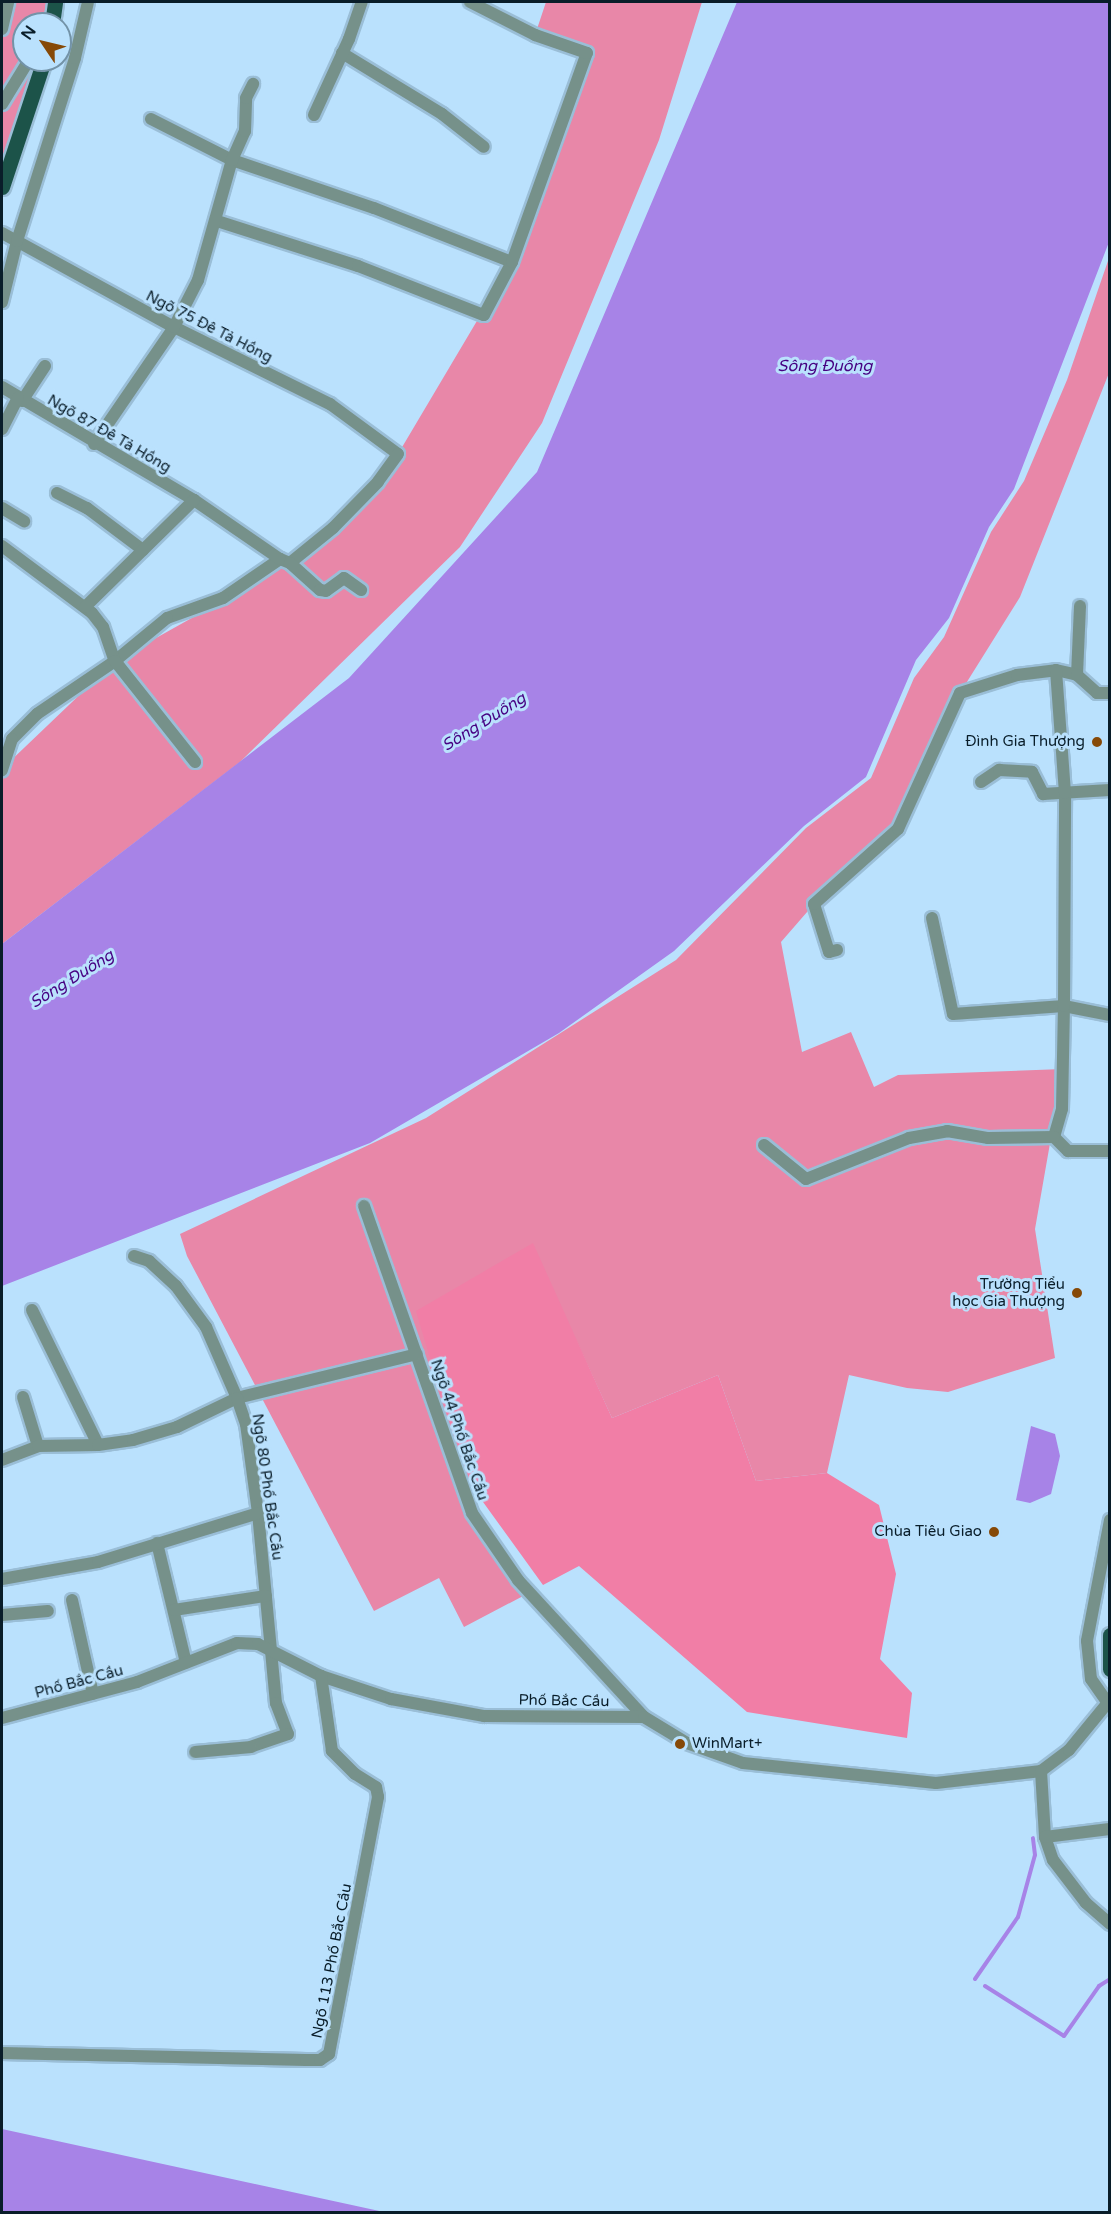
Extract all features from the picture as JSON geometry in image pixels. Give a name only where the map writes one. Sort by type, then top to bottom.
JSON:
[{"type":"main road","points":[[2,187],[40,72]]},
{"type":"main road","points":[[1110,1635],[1110,1669]]},
{"type":"street","points":[[2,29],[8,2]]},
{"type":"street","points":[[2,302],[16,241],[75,58],[88,2]]},
{"type":"street","points":[[314,115],[362,2]]},
{"type":"street","points":[[217,221],[358,266],[484,315],[512,262],[587,53],[535,35],[470,2]]},
{"type":"street","points":[[342,53],[442,114],[484,147]]},
{"type":"street","points":[[2,104],[22,72]]},
{"type":"street","points":[[94,444],[174,327],[198,280],[217,221],[232,160],[245,131],[246,98],[253,84]]},
{"type":"street","points":[[151,119],[232,160],[512,262]]},
{"type":"street","name":"Ngõ 75 Đê Tả Hồng","points":[[2,233],[174,327],[330,404],[398,454],[378,482],[333,528],[285,561]]},
{"type":"street","points":[[2,429],[20,399],[45,366]]},
{"type":"street","name":"Ngõ 87 Đê Tả Hồng","points":[[2,387],[94,444],[197,503],[285,561],[320,590],[326,591],[344,578],[361,590]]},
{"type":"street","points":[[57,493],[87,508],[143,550]]},
{"type":"street","points":[[85,607],[143,550],[197,503]]},
{"type":"street","points":[[2,508],[24,521]]},
{"type":"street","points":[[2,546],[85,607],[103,627],[115,661],[195,762]]},
{"type":"street","points":[[2,770],[4,748],[38,714],[115,661],[167,618],[223,598],[285,561]]},
{"type":"street","points":[[1077,675],[1080,606]]},
{"type":"street","points":[[1054,1137],[1062,1109],[1065,793],[1056,670]]},
{"type":"street","points":[[837,950],[829,952],[814,904],[898,830],[960,693],[1017,675],[1056,670],[1077,675],[1097,693],[1110,693]]},
{"type":"street","points":[[981,782],[999,770],[1032,772],[1043,794],[1110,790]]},
{"type":"street","points":[[932,918],[953,1014],[1064,1006],[1110,1015]]},
{"type":"street","points":[[764,1145],[806,1179],[909,1138],[947,1131],[988,1138],[1054,1137],[1068,1151],[1110,1151]]},
{"type":"street","name":"Ngõ 44 Phố Bắc Cầu","points":[[364,1206],[472,1513],[518,1580],[644,1717]]},
{"type":"street","points":[[134,1256],[149,1261],[176,1286],[206,1327],[237,1398],[417,1354]]},
{"type":"street","points":[[33,1310],[98,1445]]},
{"type":"street","points":[[23,1397],[38,1446]]},
{"type":"street","name":"Ngõ 80 Phố Bắc Cầu","points":[[2,1461],[38,1446],[98,1445],[177,1427],[237,1398],[246,1424],[258,1514],[276,1703],[288,1734],[251,1747],[244,1745],[195,1752]]},
{"type":"street","points":[[2,1579],[98,1562],[258,1514]]},
{"type":"street","points":[[644,1717],[687,1743],[719,1756],[778,1768],[936,1783],[1041,1771],[1068,1750],[1109,1703],[1091,1679],[1087,1641],[1110,1520]]},
{"type":"street","points":[[157,1543],[186,1663]]},
{"type":"street","points":[[174,1610],[266,1596]]},
{"type":"street","points":[[72,1600],[93,1694]]},
{"type":"street","points":[[2,1615],[48,1611]]},
{"type":"street","name":"Phố Bắc Cầu","points":[[2,1718],[93,1694],[186,1663],[237,1643],[271,1648],[321,1676],[391,1699],[484,1716],[644,1717]]},
{"type":"street","name":"Ngõ 113 Phố Bắc Cầu","points":[[2,2053],[306,2060],[320,2060],[329,2054],[378,1797],[376,1787],[355,1774],[332,1751],[321,1676]]},
{"type":"street","points":[[1041,1771],[1045,1837],[1053,1860],[1067,1880],[1110,1924]]},
{"type":"street","points":[[1045,1837],[1110,1829]]},
{"type":"shaded area","points":[[8,2],[55,2],[54,12],[12,12],[12,72],[40,72],[2,187],[2,29]]},
{"type":"shaded area","points":[[546,2],[702,2],[659,140],[542,423],[460,547],[240,762],[2,944],[2,769],[115,661],[290,563],[398,454],[512,262],[587,53],[535,35]]},
{"type":"shaded area","points":[[1109,258],[1109,373],[1020,597],[960,693],[898,829],[814,904],[781,942],[802,1052],[851,1032],[874,1087],[898,1075],[1063,1069],[1035,1229],[1055,1358],[948,1392],[907,1388],[849,1375],[827,1473],[756,1481],[718,1375],[612,1418],[532,1244],[465,1477],[456,1483],[525,1595],[464,1627],[439,1578],[374,1611],[187,1256],[180,1234],[426,1118],[676,960],[806,828],[871,778],[914,678],[944,637],[991,532],[1024,481],[1067,380]]},
{"type":"shaded area","points":[[533,1243],[612,1418],[718,1375],[756,1481],[827,1473],[879,1505],[896,1574],[880,1659],[912,1693],[907,1738],[747,1712],[579,1566],[543,1585],[465,1477],[416,1311]]},
{"type":"water","name":"Sông Đuống","points":[[737,2],[1109,2],[1109,242],[1014,489],[989,527],[949,618],[916,660],[866,777],[804,826],[674,951],[559,1033],[370,1143],[2,1286],[2,944],[349,678],[537,472]]},
{"type":"water","points":[[1031,1426],[1055,1434],[1060,1456],[1051,1494],[1030,1503],[1016,1500]]},
{"type":"water","points":[[2,2129],[384,2212],[2,2212]]},
{"type":"waterway","points":[[975,1979],[1018,1917],[1035,1855],[1033,1838]]},
{"type":"waterway","points":[[985,1986],[1064,2036],[1099,1986],[1110,1979]]},
{"type":"place","name":"Đình Gia Thượng","points":[[1097,742]]},
{"type":"place","name":"Trường Tiểu học Gia Thượng","points":[[1077,1293]]},
{"type":"place","name":"Chùa Tiêu Giao","points":[[994,1532]]},
{"type":"place","name":"WinMart+","points":[[680,1744]]}]
